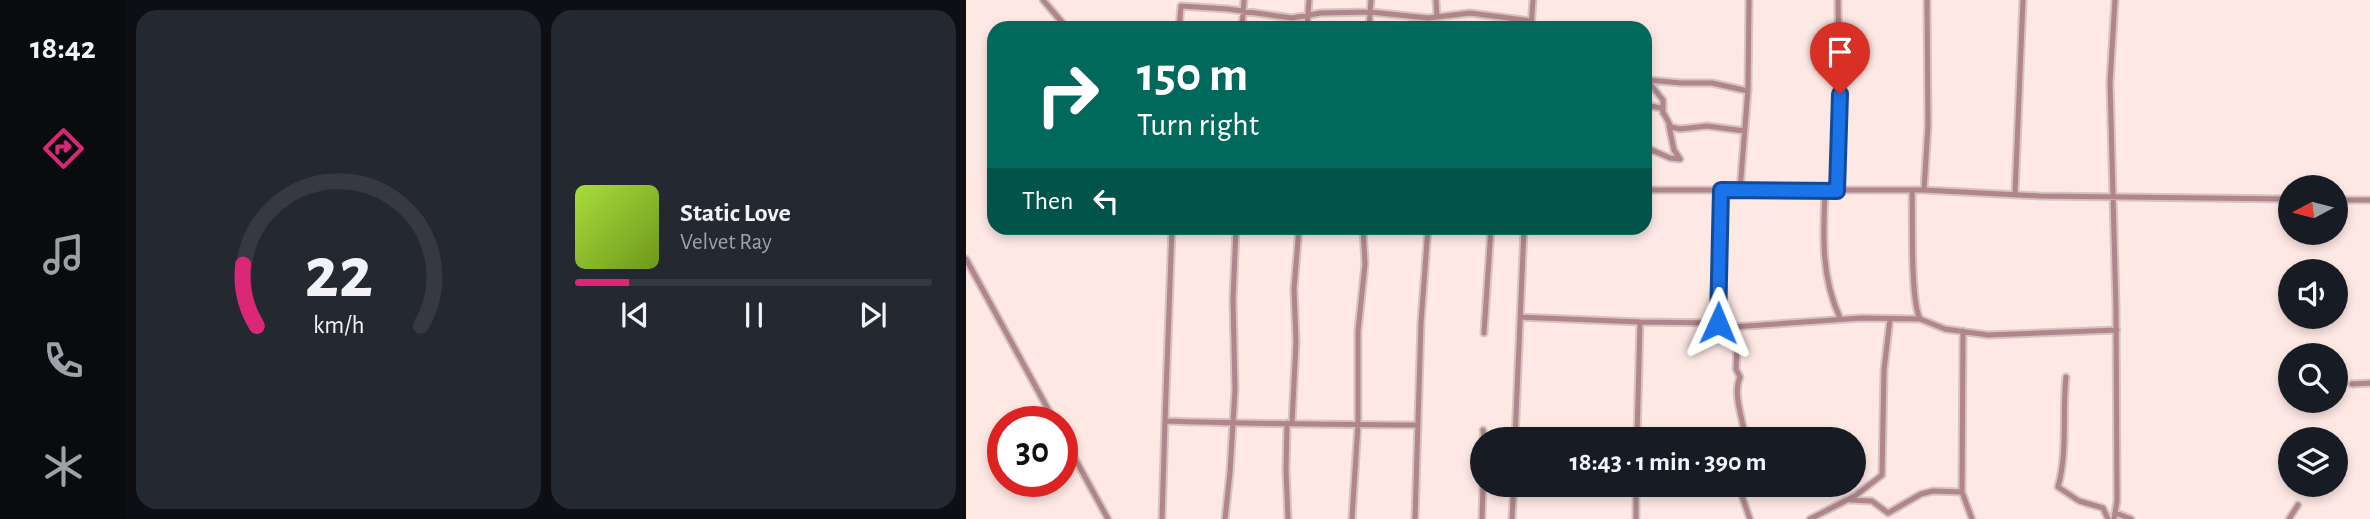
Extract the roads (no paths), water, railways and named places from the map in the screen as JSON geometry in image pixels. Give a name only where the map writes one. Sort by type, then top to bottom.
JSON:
[{"type":"street","points":[[1043,0],[1061,21]]},
{"type":"street","points":[[1242,21],[1244,0]]},
{"type":"street","points":[[1308,21],[1309,0]]},
{"type":"street","points":[[1369,21],[1371,0]]},
{"type":"street","points":[[1531,21],[1533,0]]},
{"type":"street","points":[[1740,190],[1748,91],[1749,0]]},
{"type":"street","points":[[1837,191],[1840,136],[1838,0]]},
{"type":"street","points":[[1924,190],[1928,126],[1927,0]]},
{"type":"street","points":[[2015,194],[2023,0]]},
{"type":"street","points":[[2115,0],[2110,82],[2117,330],[2115,516],[2131,519]]},
{"type":"street","points":[[1180,21],[1181,3],[1292,18],[1309,13],[1370,12],[1428,18],[1470,13],[1511,21]]},
{"type":"street","points":[[1428,18],[1436,3]]},
{"type":"street","points":[[1436,3],[1437,17]]},
{"type":"street","points":[[1652,81],[1712,83],[1748,91]]},
{"type":"street","points":[[1652,87],[1663,100],[1663,114]]},
{"type":"street","points":[[1652,106],[1661,108],[1669,125],[1674,150],[1680,159],[1652,150]]},
{"type":"street","points":[[1669,125],[1680,129],[1707,126],[1745,131]]},
{"type":"street","points":[[1652,190],[1924,190],[2278,199]]},
{"type":"street","points":[[1718,323],[1721,190]]},
{"type":"street","points":[[1912,190],[1917,318]]},
{"type":"street","points":[[1825,191],[1825,267],[1830,293],[1840,318]]},
{"type":"street","points":[[2348,200],[2370,200]]},
{"type":"street","points":[[1162,519],[1172,235]]},
{"type":"street","points":[[1225,519],[1235,390],[1233,299],[1236,235]]},
{"type":"street","points":[[1288,519],[1286,470],[1296,342],[1294,289],[1298,235]]},
{"type":"street","points":[[1352,519],[1358,424],[1358,331],[1365,264],[1363,235]]},
{"type":"street","points":[[1415,519],[1421,323],[1427,235]]},
{"type":"street","points":[[1485,334],[1490,235]]},
{"type":"street","points":[[1516,427],[1524,235]]},
{"type":"street","points":[[966,259],[1046,406]]},
{"type":"street","points":[[1520,317],[1718,323],[1732,327],[1840,318],[1917,318],[1933,326],[1963,331],[2020,335],[2117,330]]},
{"type":"street","points":[[1811,519],[1848,500],[1872,485],[1882,475],[1884,370],[1889,319]]},
{"type":"street","points":[[1637,427],[1640,322]]},
{"type":"street","points":[[1732,327],[1737,346],[1736,369],[1740,377],[1739,407],[1744,427]]},
{"type":"street","points":[[1963,331],[1962,492],[1972,519]]},
{"type":"street","points":[[2066,377],[2063,402],[2064,454],[2058,488],[2079,501],[2103,508],[2108,519]]},
{"type":"street","points":[[2353,384],[2370,383]]},
{"type":"street","points":[[1165,421],[1274,425],[1418,425]]},
{"type":"street","points":[[1078,464],[1108,519]]},
{"type":"street","points":[[1848,500],[1872,501],[1888,513],[1921,494],[1933,491],[1962,492]]},
{"type":"street","points":[[1482,519],[1483,497]]},
{"type":"street","points":[[1512,519],[1513,497]]},
{"type":"street","points":[[1636,497],[1636,519]]},
{"type":"street","points":[[1742,497],[1750,519]]},
{"type":"street","points":[[2289,519],[2298,505]]}]
